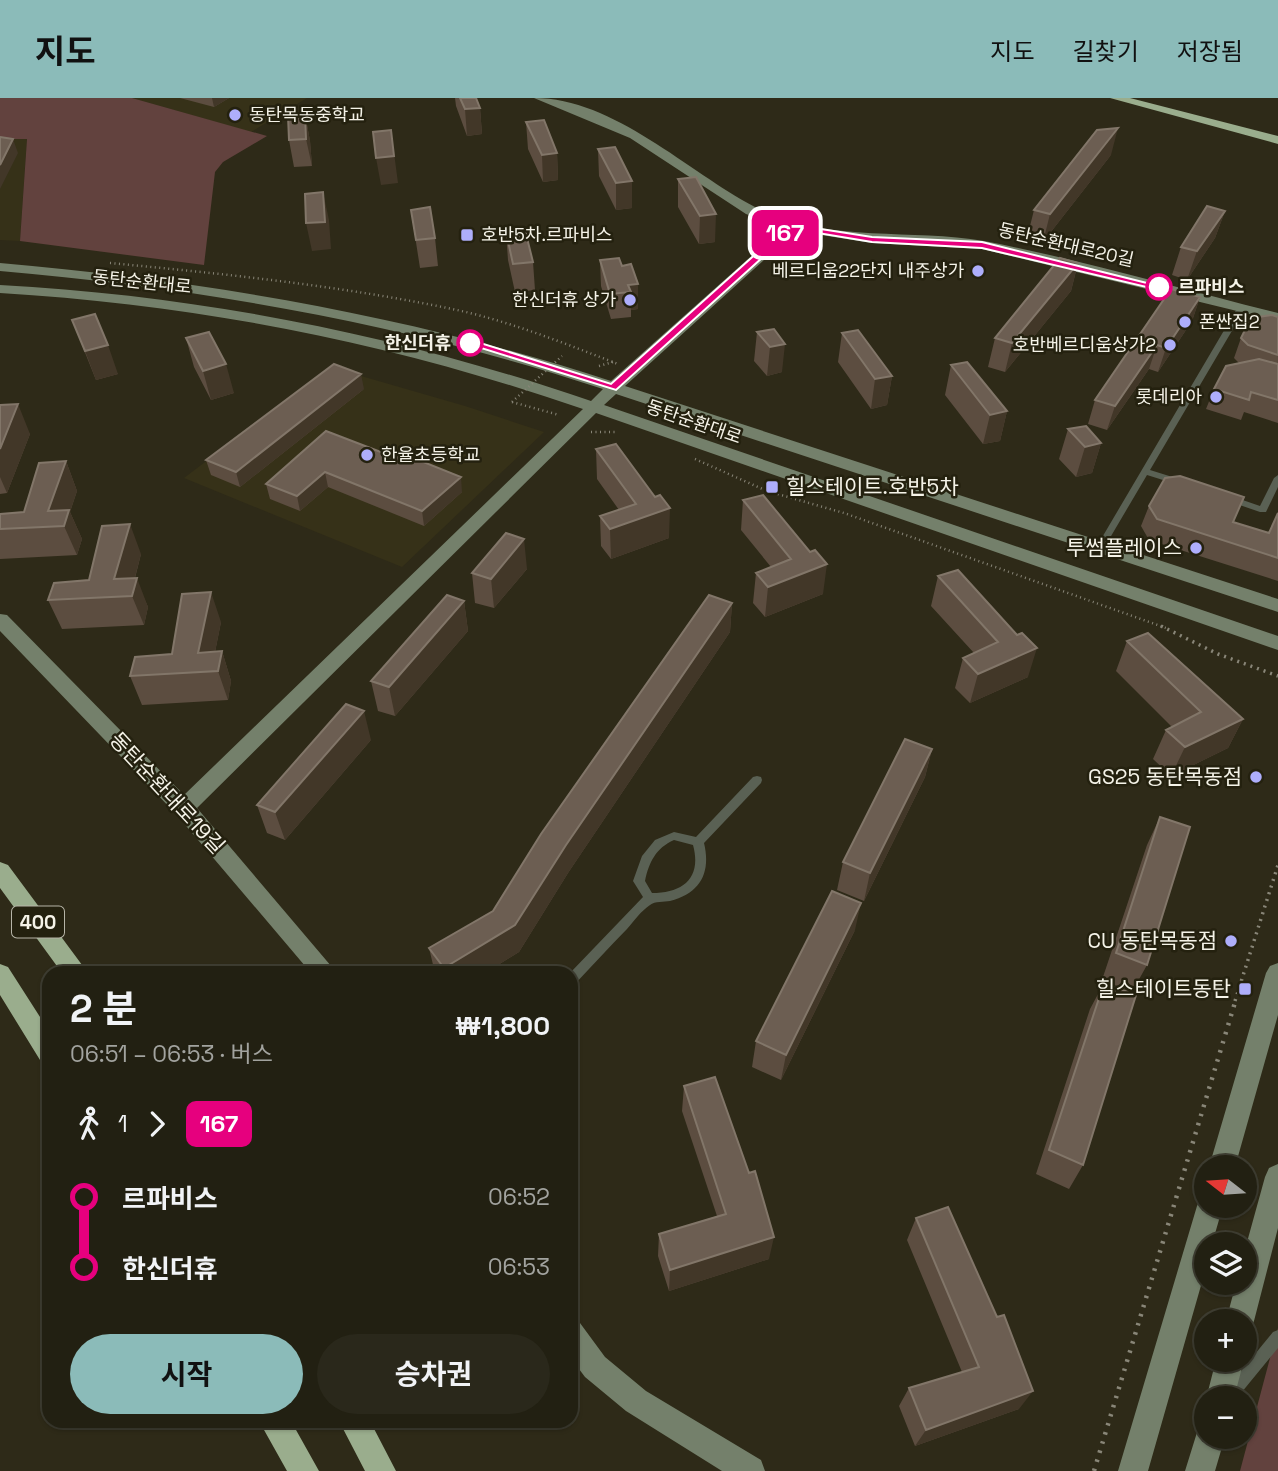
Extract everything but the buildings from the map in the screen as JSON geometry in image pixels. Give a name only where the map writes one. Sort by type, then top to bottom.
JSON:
[{"type":"highway","points":[[1115,98],[1278,140]]},
{"type":"highway","points":[[1144,98],[1278,132]]},
{"type":"highway","name":"400","points":[[0,871],[71,966]]},
{"type":"highway","points":[[0,974],[42,1041]]},
{"type":"highway","points":[[278,1428],[304,1471]]},
{"type":"highway","points":[[358,1428],[381,1471]]},
{"type":"main road","name":"동탄순환대로20길","points":[[540,98],[562,101],[634,135],[740,205],[793,226],[872,239],[982,245],[1278,317]]},
{"type":"main road","points":[[184,808],[593,407],[793,226]]},
{"type":"main road","name":"동탄순환대로","points":[[0,267],[168,283],[338,311],[445,336],[1101,546],[1275,607]]},
{"type":"main road","name":"동탄순환대로","points":[[0,289],[165,302],[336,331],[460,363],[1278,643]]},
{"type":"main road","name":"동탄순환대로19길","points":[[0,620],[184,808],[319,966]]},
{"type":"main road","points":[[1249,633],[1278,633]]},
{"type":"main road","points":[[1225,1155],[1278,973]]},
{"type":"main road","points":[[1243,1309],[1278,1177]]},
{"type":"main road","points":[[1133,1471],[1207,1218]]},
{"type":"main road","points":[[578,1344],[595,1367],[636,1401],[750,1471]]},
{"type":"main road","points":[[1200,1471],[1206,1449]]},
{"type":"lane","points":[[1101,546],[1242,307]]},
{"type":"lane","points":[[1212,361],[1225,365]]},
{"type":"lane","points":[[1145,471],[1184,484]]},
{"type":"lane","points":[[1224,497],[1263,510],[1278,478]]},
{"type":"lane","points":[[698,842],[757,780]]},
{"type":"lane","points":[[649,898],[639,881],[645,858],[658,841],[674,836],[698,842]]},
{"type":"lane","points":[[578,973],[649,898],[667,899],[682,894],[702,871],[704,857],[698,842]]},
{"type":"lane","points":[[1238,1386],[1278,1337]]},
{"type":"path","points":[[559,415],[512,402],[562,356]]},
{"type":"path","points":[[596,366],[613,362]]},
{"type":"path","points":[[515,396],[553,409],[559,415]]},
{"type":"path","points":[[558,421],[559,415]]},
{"type":"path","points":[[586,435],[597,431],[619,432]]},
{"type":"path","points":[[694,458],[732,479],[796,501],[844,513],[1178,632],[1217,654],[1278,676]]},
{"type":"path","points":[[1094,1471],[1193,1135],[1278,864]]},
{"type":"shaded area","points":[[0,98],[132,98],[267,136],[223,162],[215,172],[204,265],[20,241],[27,139],[0,139]]},
{"type":"shaded area","name":"동탄목동중학교","points":[[132,98],[307,98],[251,132]]},
{"type":"shaded area","points":[[27,138],[20,241],[0,240],[0,139]]},
{"type":"shaded area","name":"한율초등학교","points":[[330,367],[544,432],[402,567],[184,478]]},
{"type":"shaded area","points":[[1278,1328],[1278,1471],[1240,1471],[1246,1449],[1257,1449],[1257,1407]]},
{"type":"bus line","name":"167","points":[[470,343],[613,388],[793,226],[872,239],[982,245],[1159,287]]},
{"type":"place","name":"동탄목동중학교","points":[[235,115]]},
{"type":"place","name":"호반5차.르파비스","points":[[467,235]]},
{"type":"place","name":"베르디움22단지 내주상가","points":[[978,271]]},
{"type":"place","name":"르파비스","points":[[1159,287]]},
{"type":"place","name":"한신더휴 상가","points":[[630,300]]},
{"type":"place","name":"폰싼집2","points":[[1185,322]]},
{"type":"place","name":"한신더휴","points":[[470,343]]},
{"type":"place","name":"호반베르디움상가2","points":[[1170,345]]},
{"type":"place","name":"롯데리아","points":[[1216,397]]},
{"type":"place","name":"한율초등학교","points":[[367,455]]},
{"type":"place","name":"힐스테이트.호반5차","points":[[772,487]]},
{"type":"place","name":"투썸플레이스","points":[[1196,548]]},
{"type":"place","name":"GS25 동탄목동점","points":[[1256,777]]},
{"type":"place","name":"CU 동탄목동점","points":[[1231,941]]},
{"type":"place","name":"힐스테이트동탄","points":[[1245,989]]}]
